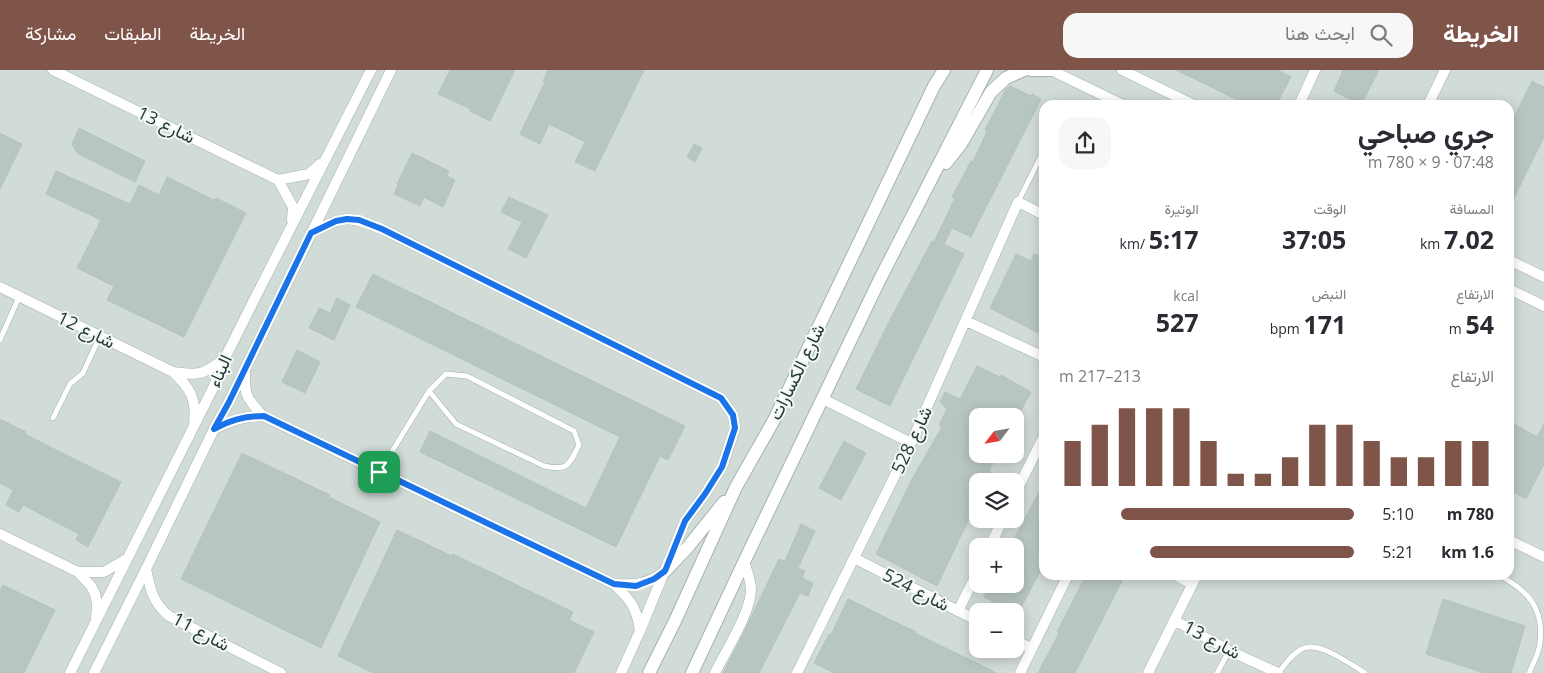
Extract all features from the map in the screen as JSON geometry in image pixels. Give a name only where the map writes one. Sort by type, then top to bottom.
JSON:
[{"type":"street","name":"شارع 13","points":[[53,70],[278,180]]},
{"type":"street","name":"البناء","points":[[70,673],[213,388],[225,358],[371,70]]},
{"type":"street","name":"البناء","points":[[94,673],[391,70]]},
{"type":"street","points":[[933,70],[934,86]]},
{"type":"street","name":"شارع الكسارات","points":[[649,673],[736,487],[774,420],[934,86],[944,70]]},
{"type":"street","name":"شارع الكسارات","points":[[692,673],[879,281],[988,70]]},
{"type":"street","points":[[927,189],[961,144],[991,92],[1006,78],[1024,70]]},
{"type":"street","points":[[1031,70],[1051,70],[1113,100]]},
{"type":"street","points":[[1122,70],[1184,100]]},
{"type":"street","points":[[1301,100],[1315,70]]},
{"type":"street","points":[[1430,100],[1445,70]]},
{"type":"street","points":[[290,230],[293,207],[278,180],[309,174],[324,161]]},
{"type":"street","points":[[1018,202],[1039,212]]},
{"type":"street","name":"شارع 528","points":[[797,673],[911,443],[1018,202]]},
{"type":"street","points":[[311,233],[336,221],[347,219],[359,220],[382,229],[721,398],[733,415],[735,428],[722,467],[685,521],[621,673]]},
{"type":"street","points":[[1514,262],[1544,277]]},
{"type":"street","name":"شارع 12","points":[[0,288],[173,372],[194,375],[214,366],[225,358]]},
{"type":"street","points":[[1514,291],[1544,306]]},
{"type":"street","points":[[966,320],[1039,355]]},
{"type":"street","points":[[246,367],[245,390],[250,400],[264,416],[614,584],[627,596],[637,610],[640,631]]},
{"type":"street","name":"شارع 12","points":[[173,372],[192,394],[195,412],[193,428]]},
{"type":"street","points":[[822,399],[911,443]]},
{"type":"street","points":[[214,429],[241,417],[264,416]]},
{"type":"street","points":[[1024,476],[1039,446]]},
{"type":"street","points":[[614,584],[636,586],[654,579],[665,571],[688,547],[736,487]]},
{"type":"street","points":[[0,534],[78,572],[91,586],[95,594],[97,604],[96,622]]},
{"type":"street","points":[[1514,542],[1544,557]]},
{"type":"street","points":[[78,572],[104,572],[128,557]]},
{"type":"street","name":"شارع 524","points":[[854,558],[969,616]]},
{"type":"street","points":[[714,673],[750,600],[751,588],[744,562]]},
{"type":"street","name":"شارع 11","points":[[146,570],[150,591],[155,602],[169,616],[281,673]]},
{"type":"street","points":[[1020,673],[1066,580]]},
{"type":"street","points":[[1148,673],[1194,580]]},
{"type":"street","points":[[958,611],[969,589]]},
{"type":"street","name":"شارع 13","points":[[1174,620],[1230,651],[1278,673]]},
{"type":"street","points":[[1024,645],[1032,649]]},
{"type":"lane","points":[[1018,202],[1039,160]]},
{"type":"lane","points":[[0,340],[18,296]]},
{"type":"lane","points":[[53,418],[70,384],[82,373],[100,336]]},
{"type":"lane","points":[[379,472],[429,391],[446,374],[466,376],[574,431],[579,445],[570,463],[558,469],[544,466],[456,424],[429,391]]},
{"type":"lane","points":[[1508,580],[1528,594],[1541,618],[1540,644],[1529,673]]},
{"type":"lane","points":[[1278,673],[1302,649],[1320,647],[1365,673]]},
{"type":"lane","points":[[1217,673],[1230,651]]},
{"type":"shaded area","points":[[0,70],[1544,70],[1544,673],[0,673]]},
{"type":"building","points":[[450,70],[515,70],[490,121],[470,111],[471,109],[438,94]]},
{"type":"building","points":[[548,70],[644,70],[595,171],[575,162],[585,142],[549,124],[540,144],[520,134],[545,82],[543,81]]},
{"type":"building","points":[[1176,70],[1278,70],[1291,77],[1279,100],[1238,100]]},
{"type":"building","points":[[1343,70],[1379,70],[1364,100],[1351,100],[1334,91]]},
{"type":"building","points":[[1532,81],[1544,87],[1544,137],[1514,198],[1514,117]]},
{"type":"building","points":[[1010,86],[1041,99],[971,237],[952,228],[944,244],[964,254],[890,406],[856,389],[891,318],[932,241],[934,242],[955,198],[952,197],[971,161],[973,162],[987,131],[985,130],[1006,89]]},
{"type":"building","points":[[79,128],[145,161],[135,182],[77,153],[72,144]]},
{"type":"building","points":[[0,133],[22,144],[0,189]]},
{"type":"building","points":[[694,144],[702,148],[695,162],[687,157]]},
{"type":"building","points":[[412,153],[449,171],[447,176],[455,180],[443,207],[424,197],[420,206],[394,194]]},
{"type":"building","points":[[56,171],[130,204],[139,185],[159,195],[167,177],[246,213],[184,337],[107,300],[114,286],[77,268],[101,220],[46,194]]},
{"type":"building","points":[[509,197],[548,215],[526,258],[508,249],[522,222],[501,212]]},
{"type":"building","points":[[1016,254],[1031,261],[1034,254],[1039,256],[1039,333],[990,308]]},
{"type":"building","points":[[373,274],[685,426],[668,460],[660,456],[616,547],[420,452],[430,431],[586,508],[620,437],[356,307]]},
{"type":"building","points":[[337,298],[350,305],[334,340],[309,328],[319,308],[330,313]]},
{"type":"building","points":[[297,350],[320,362],[305,393],[282,382]]},
{"type":"building","points":[[977,366],[1000,377],[1001,375],[1031,392],[1022,408],[969,408],[969,463],[993,463],[989,470],[990,473],[969,473],[969,519],[937,586],[876,554],[911,481],[942,427],[939,425],[947,409],[940,402],[945,392],[960,399]]},
{"type":"building","points":[[0,419],[26,432],[25,434],[121,482],[88,547],[76,540],[79,534],[23,505],[19,512],[6,505],[13,490],[0,483]]},
{"type":"building","points":[[1514,424],[1537,437],[1544,424],[1544,464],[1526,499],[1514,492]]},
{"type":"building","points":[[844,441],[866,453],[841,500],[819,488]]},
{"type":"building","points":[[242,453],[330,495],[329,497],[380,522],[321,648],[181,579]]},
{"type":"building","points":[[1039,492],[1039,573],[1023,603],[996,603],[984,597],[986,593],[1024,593],[1024,538],[1014,538],[1020,528],[1024,528],[1024,520]]},
{"type":"building","points":[[801,524],[815,531],[798,568],[805,571],[802,578],[813,583],[808,596],[800,593],[759,673],[723,673],[779,559],[785,561]]},
{"type":"building","points":[[397,530],[452,556],[453,554],[573,612],[569,620],[594,632],[574,673],[373,673],[338,656]]},
{"type":"building","points":[[1083,580],[1122,581],[1075,673],[1038,673],[1059,633],[1057,632]]},
{"type":"building","points":[[3,585],[55,610],[24,673],[0,673],[0,591]]},
{"type":"building","points":[[848,599],[997,673],[834,673],[814,663],[829,634],[831,635]]},
{"type":"building","points":[[1443,599],[1525,626],[1511,673],[1484,673],[1426,654]]},
{"type":"route","points":[[347,219],[359,220],[382,229],[721,398],[733,415],[735,428],[722,467],[685,521],[665,571],[654,579],[636,586],[614,584],[379,472],[264,416],[241,417],[214,429],[311,233],[336,221],[347,219]]}]
